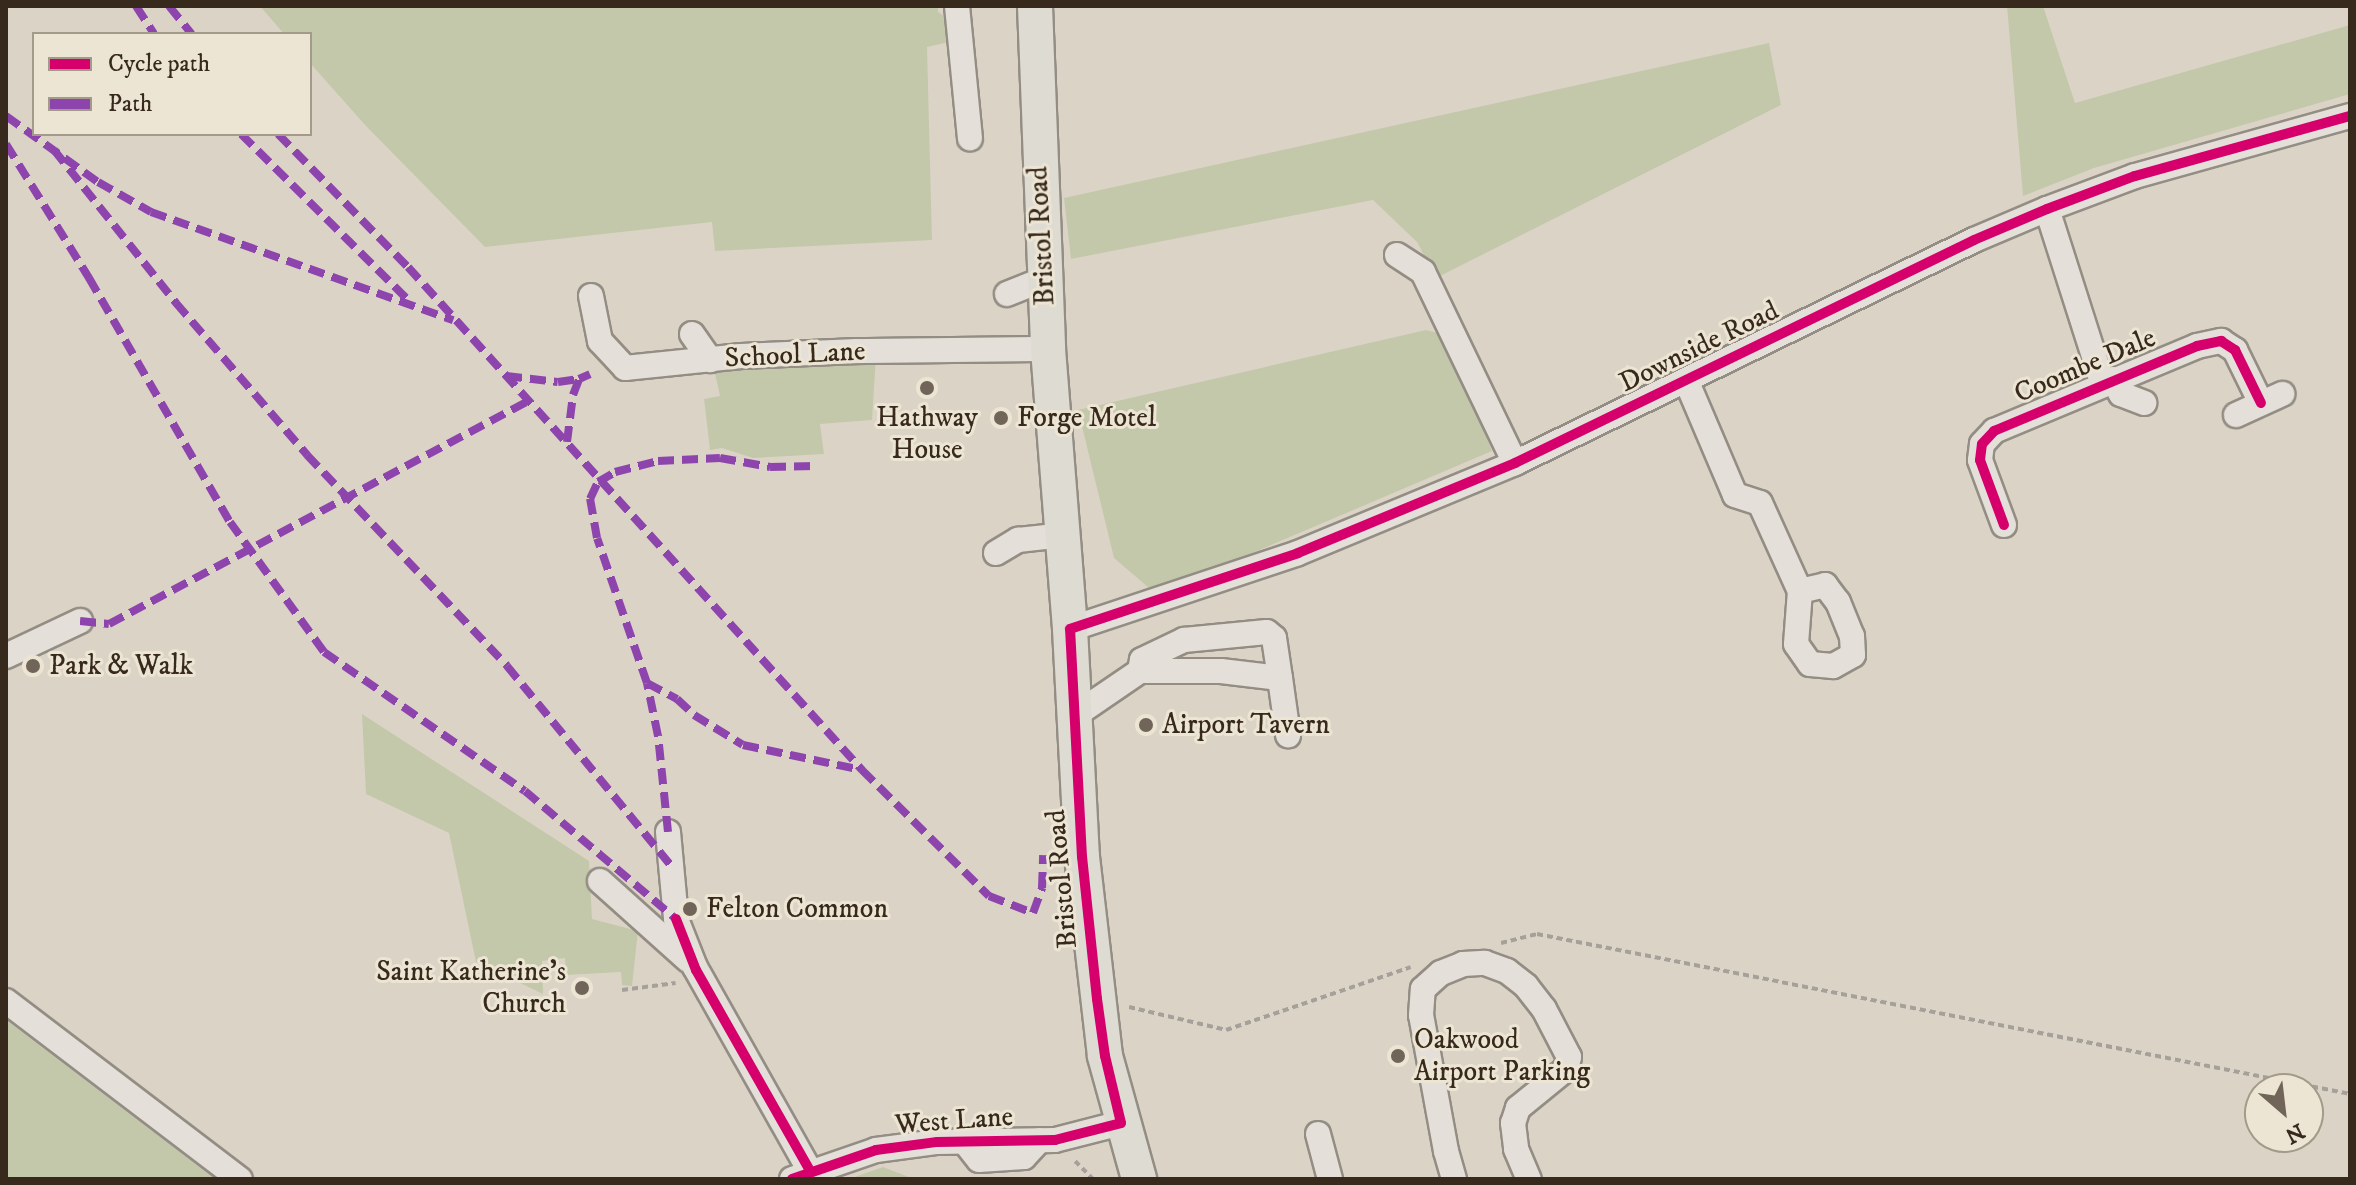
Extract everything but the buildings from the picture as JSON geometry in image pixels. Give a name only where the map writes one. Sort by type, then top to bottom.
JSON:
[{"type":"highway","name":"Bristol Road","points":[[1035,6],[1044,279],[1070,629],[1082,857],[1105,1056],[1121,1123],[1139,1179]]},
{"type":"street","points":[[957,6],[970,138]]},
{"type":"street","name":"Downside Road","points":[[1070,629],[1298,553],[1515,463],[1974,240],[2047,209],[2135,176],[2350,116]]},
{"type":"street","name":"Coombe Dale","points":[[2047,209],[2108,382]]},
{"type":"street","points":[[1397,255],[1423,272],[1515,463]]},
{"type":"street","points":[[1007,294],[1044,279]]},
{"type":"street","name":"School Lane","points":[[591,296],[600,341],[625,368],[857,351],[1048,349]]},
{"type":"street","points":[[692,334],[710,360]]},
{"type":"street","name":"Coombe Dale","points":[[2004,525],[1980,460],[1982,444],[1994,431],[2197,346],[2221,341],[2235,350],[2272,399],[2236,415]]},
{"type":"street","points":[[1686,380],[1735,495],[1760,503],[1800,591]]},
{"type":"street","points":[[2108,382],[2121,394],[2144,403]]},
{"type":"street","points":[[996,553],[1018,540],[1063,535]]},
{"type":"street","points":[[6,656],[80,621]]},
{"type":"street","points":[[1140,671],[1142,660],[1184,640],[1267,632],[1274,638],[1288,735]]},
{"type":"street","points":[[1074,716],[1140,671],[1221,671],[1280,678]]},
{"type":"street","points":[[668,832],[676,919],[699,974],[801,1175]]},
{"type":"street","points":[[600,881],[650,922],[699,974]]},
{"type":"street","points":[[1454,1179],[1421,1015],[1423,989],[1441,973],[1463,964],[1485,963],[1507,971],[1526,986],[1557,1030],[1569,1057],[1566,1069],[1518,1108],[1513,1123],[1516,1149],[1529,1179]]},
{"type":"street","points":[[6,1001],[240,1179]]},
{"type":"street","name":"West Lane","points":[[801,1175],[876,1150],[964,1141],[1040,1140],[1082,1135],[1121,1123]]},
{"type":"street","points":[[1318,1134],[1330,1179]]},
{"type":"path","points":[[1495,944],[1537,934],[2350,1094]]},
{"type":"path","points":[[1097,999],[1226,1030],[1411,967]]},
{"type":"path","points":[[622,990],[699,974]]},
{"type":"green space","points":[[260,6],[938,6],[938,12],[950,20],[952,37],[945,43],[927,47],[932,240],[715,251],[712,222],[485,247],[366,126],[312,65],[312,32],[282,32]]},
{"type":"green space","points":[[2007,6],[2043,6],[2075,103],[2350,25],[2350,94],[2094,168],[2023,196]]},
{"type":"green space","points":[[1769,43],[1781,105],[1436,278],[1417,242],[1373,200],[1071,259],[1064,198]]},
{"type":"green space","points":[[1426,330],[1446,335],[1492,451],[1156,594],[1114,558],[1078,410]]},
{"type":"green space","points":[[876,356],[872,420],[820,424],[824,454],[753,458],[722,448],[710,450],[704,399],[720,396],[714,369]]},
{"type":"green space","points":[[362,714],[589,861],[592,919],[638,931],[632,986],[622,985],[621,972],[566,975],[565,958],[542,961],[543,994],[476,962],[449,833],[366,794]]},
{"type":"green space","points":[[6,1020],[215,1179],[6,1179]]},
{"type":"green space","points":[[883,1167],[914,1179],[849,1179]]},
{"type":"marked path","points":[[136,6],[153,32]]},
{"type":"marked path","points":[[169,6],[190,32]]},
{"type":"marked path","points":[[6,116],[32,135]]},
{"type":"marked path","points":[[34,136],[98,182],[151,212],[453,320]]},
{"type":"marked path","points":[[243,136],[408,300]]},
{"type":"marked path","points":[[280,136],[408,267],[862,770],[989,896],[1033,913],[1042,888],[1043,855]]},
{"type":"marked path","points":[[6,144],[89,278],[230,522],[324,652],[525,791],[676,919]]},
{"type":"marked path","points":[[54,150],[176,303],[307,455],[507,666],[671,866]]},
{"type":"marked path","points":[[567,442],[573,395],[579,379],[590,374]]},
{"type":"marked path","points":[[506,376],[558,382],[579,379]]},
{"type":"marked path","points":[[80,621],[109,624],[529,401]]},
{"type":"marked path","points":[[668,832],[658,736],[647,683],[597,538],[590,499],[598,482],[615,472],[658,461],[720,458],[770,467],[815,466]]},
{"type":"marked path","points":[[647,683],[677,699],[694,715],[743,745],[862,770]]},
{"type":"cycle path","points":[[792,1179],[876,1150],[937,1142],[1055,1140],[1121,1123],[1105,1056],[1082,857],[1070,629],[1298,553],[1515,463],[1974,240],[2047,209],[2135,176],[2350,116]]},
{"type":"cycle path","points":[[2004,525],[1980,460],[1982,444],[1994,431],[2197,346],[2221,341],[2235,350],[2261,403]]},
{"type":"cycle path","points":[[676,919],[696,970],[810,1171]]},
{"type":"place","name":"Hathway House","points":[[927,388]]},
{"type":"place","name":"Forge Motel","points":[[1001,418]]},
{"type":"place","name":"Park & Walk","points":[[33,666]]},
{"type":"place","name":"Airport Tavern","points":[[1146,725]]},
{"type":"place","name":"Felton Common","points":[[690,909]]},
{"type":"place","name":"Saint Katherine's Church","points":[[582,988]]},
{"type":"place","name":"Oakwood Airport Parking","points":[[1398,1056]]}]
